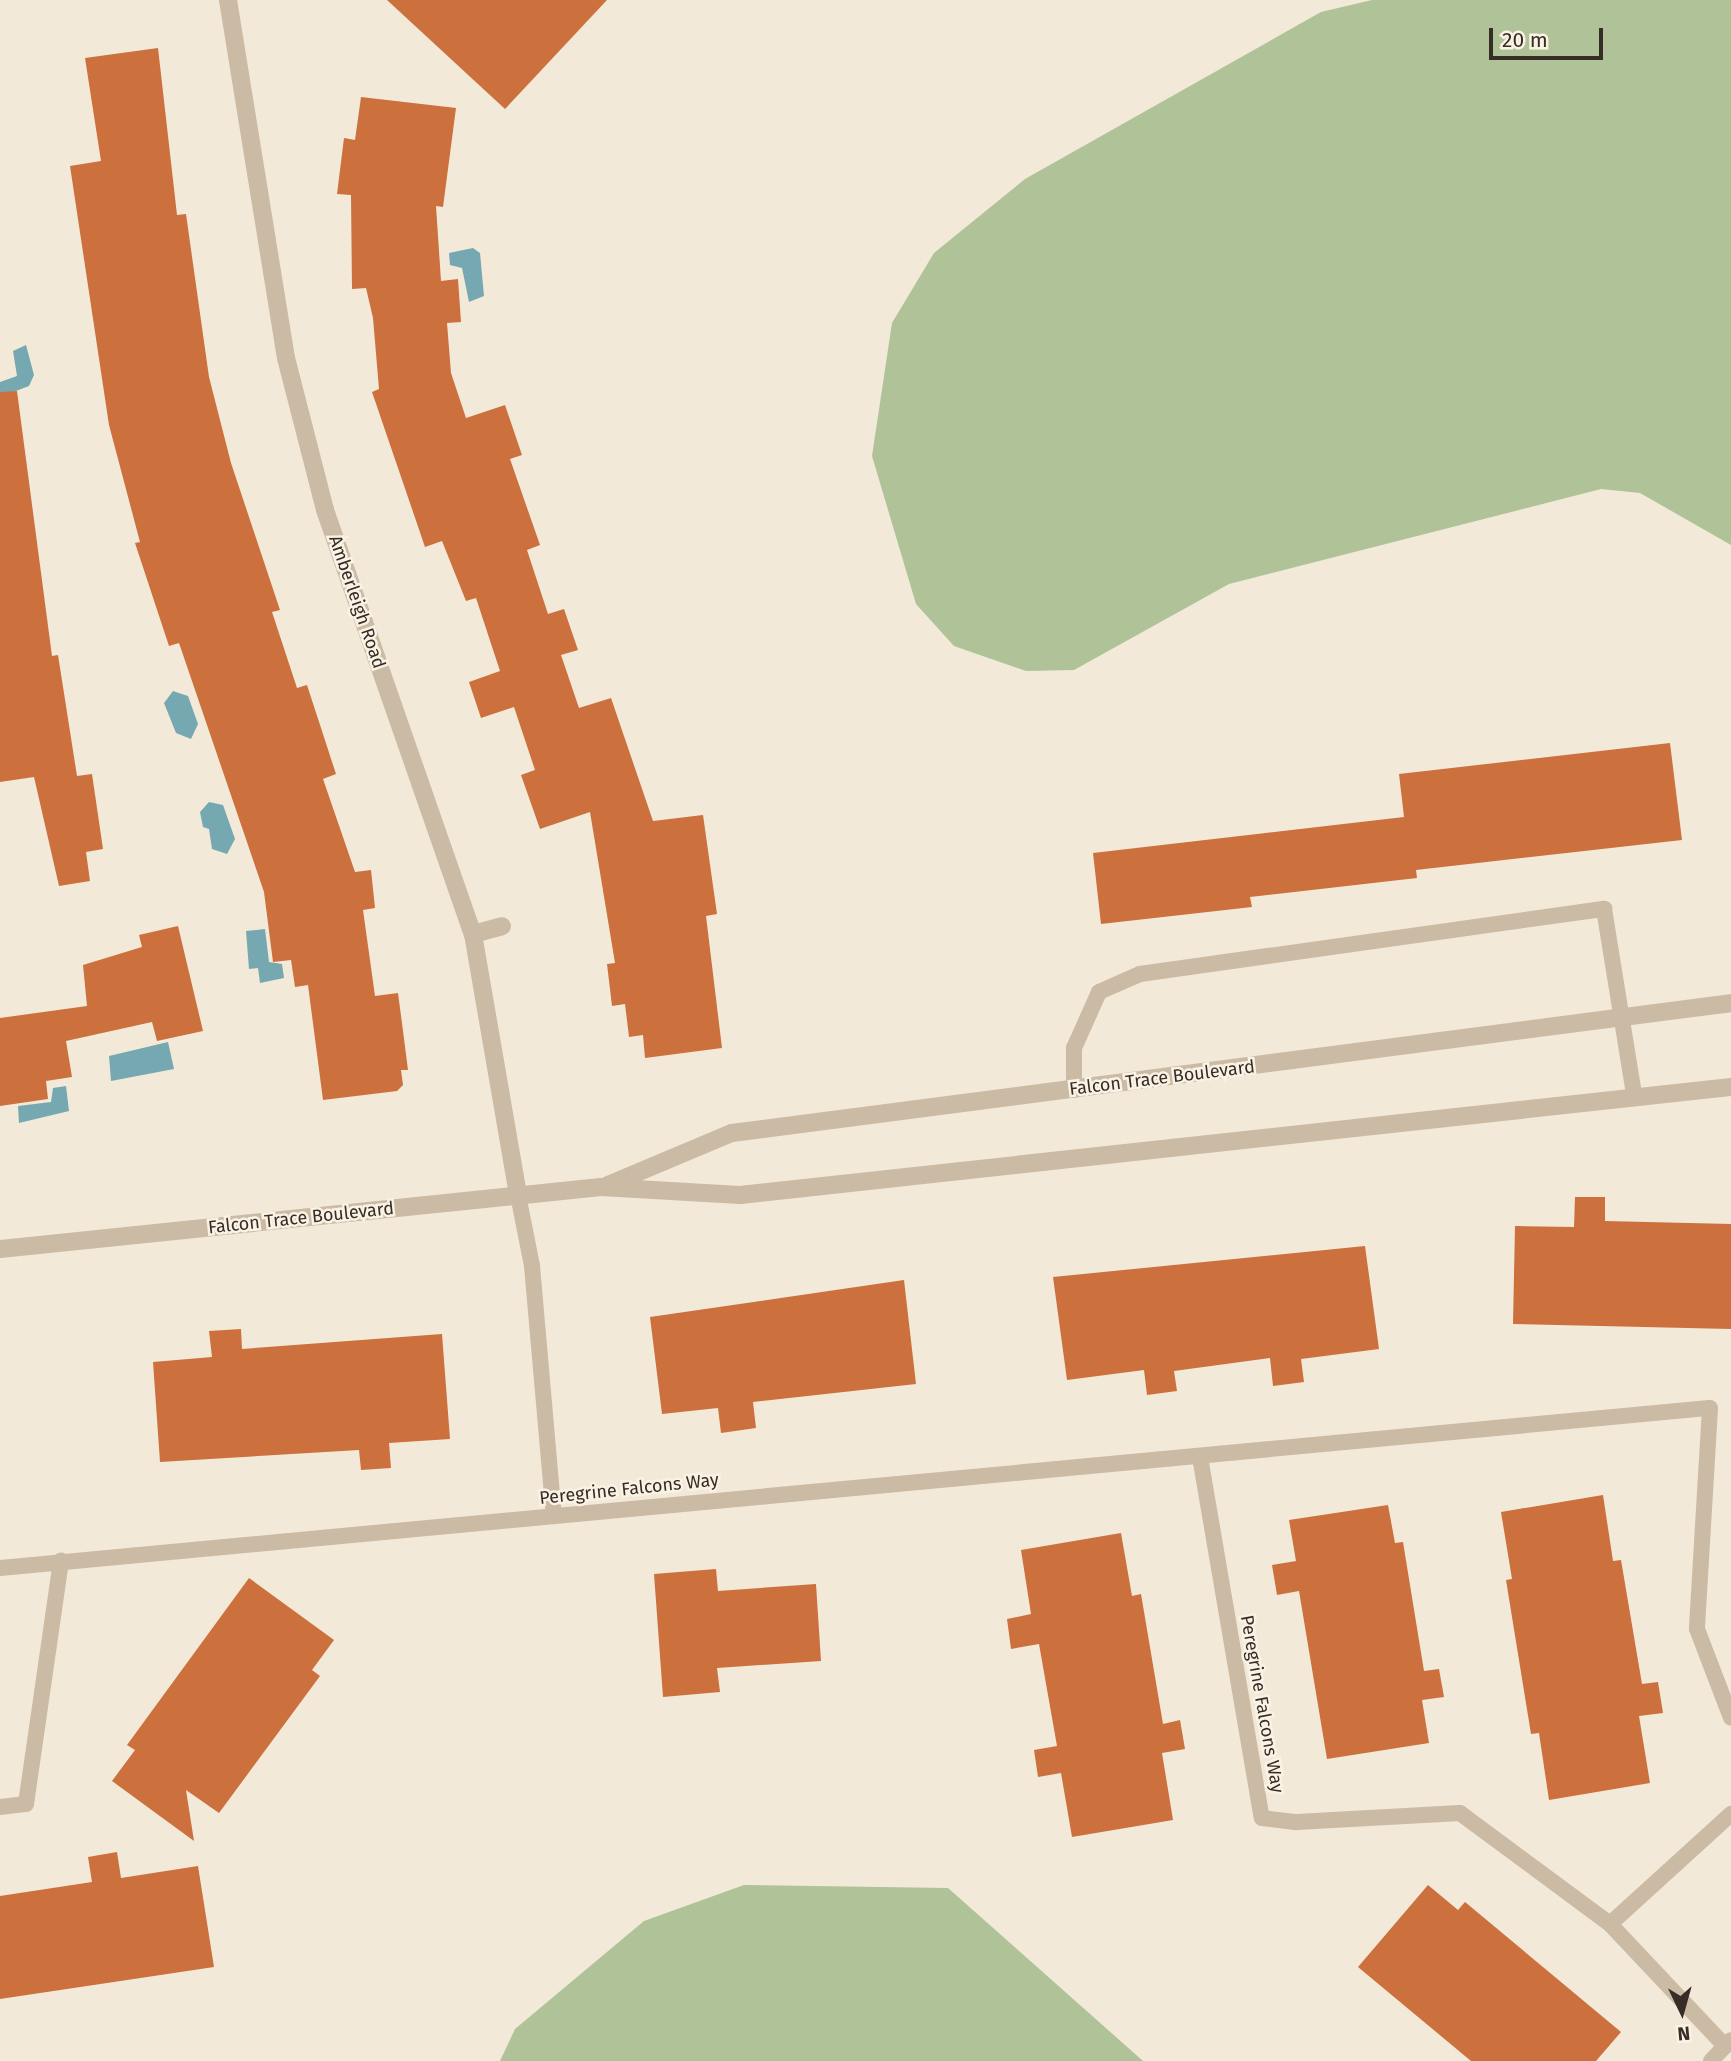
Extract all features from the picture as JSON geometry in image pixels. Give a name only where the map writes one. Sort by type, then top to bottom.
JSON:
[{"type":"street","name":"Amberleigh Road","points":[[228,0],[286,358],[325,510],[473,934],[518,1195]]},
{"type":"street","points":[[473,934],[502,926]]},
{"type":"street","name":"Falcon Trace Boulevard","points":[[601,1187],[732,1133],[1731,1003]]},
{"type":"street","name":"Falcon Trace Boulevard","points":[[0,1249],[601,1187],[740,1195],[1634,1095],[1731,1087]]},
{"type":"lane","points":[[1074,1090],[1074,1048],[1099,992],[1140,974],[1604,909],[1634,1095]]},
{"type":"lane","points":[[518,1195],[532,1266],[554,1516]]},
{"type":"lane","name":"Peregrine Falcons Way","points":[[0,1568],[1710,1408],[1697,1629],[1731,1718]]},
{"type":"lane","name":"Peregrine Falcons Way","points":[[1200,1457],[1262,1818],[1297,1822],[1460,1813],[1610,1924],[1728,2043]]},
{"type":"lane","points":[[0,1807],[26,1804],[61,1561]]},
{"type":"lane","points":[[1610,1924],[1731,1814]]},
{"type":"lane","points":[[1711,2061],[1728,2043]]},
{"type":"green space","points":[[1372,0],[1731,0],[1731,545],[1640,493],[1601,489],[1229,584],[1074,670],[1026,671],[954,646],[916,604],[872,456],[892,323],[934,253],[1025,179],[1321,12]]},
{"type":"green space","points":[[744,1885],[948,1888],[1143,2061],[500,2061],[515,2029],[644,1921]]},
{"type":"water","points":[[473,248],[480,253],[484,296],[469,302],[462,268],[450,265],[449,253]]},
{"type":"water","points":[[26,345],[34,375],[29,386],[0,397],[0,382],[17,376],[13,351]]},
{"type":"water","points":[[173,691],[188,696],[198,724],[191,739],[176,733],[164,703]]},
{"type":"water","points":[[209,802],[223,805],[235,839],[227,854],[212,849],[209,829],[203,827],[200,812]]},
{"type":"water","points":[[265,929],[269,962],[282,964],[284,978],[260,983],[258,968],[249,969],[246,931]]},
{"type":"water","points":[[168,1042],[174,1069],[111,1081],[109,1056]]},
{"type":"water","points":[[66,1086],[69,1111],[19,1123],[18,1106],[51,1102],[53,1088]]},
{"type":"building","points":[[387,0],[607,0],[505,109]]},
{"type":"building","points":[[158,48],[177,215],[186,214],[209,377],[231,463],[280,610],[272,612],[297,688],[307,685],[336,774],[323,779],[355,872],[371,870],[375,908],[363,910],[375,996],[398,993],[408,1070],[401,1070],[403,1085],[397,1091],[323,1100],[308,985],[295,987],[291,960],[273,962],[264,892],[179,643],[169,646],[135,543],[140,542],[109,425],[70,166],[101,161],[85,58]]},
{"type":"building","points":[[361,97],[456,108],[443,207],[436,206],[441,281],[458,279],[461,322],[447,323],[451,373],[466,418],[505,405],[522,455],[510,459],[540,545],[527,550],[548,614],[564,609],[578,650],[561,655],[579,708],[611,698],[653,821],[703,815],[717,914],[706,916],[722,1048],[645,1058],[643,1035],[629,1037],[625,1004],[612,1006],[607,964],[615,963],[590,812],[540,829],[521,775],[535,770],[514,707],[481,718],[469,682],[500,671],[476,598],[466,601],[442,541],[425,547],[372,392],[379,389],[373,318],[366,288],[352,289],[351,195],[337,194],[344,138],[355,140]]},
{"type":"building","points":[[17,391],[52,656],[58,655],[77,776],[92,774],[103,849],[86,852],[90,881],[59,886],[34,777],[0,782],[0,392]]},
{"type":"building","points":[[1670,743],[1682,840],[1416,870],[1417,878],[1250,897],[1252,907],[1101,924],[1093,853],[1404,817],[1399,774]]},
{"type":"building","points":[[178,926],[203,1031],[157,1041],[152,1022],[66,1041],[72,1077],[46,1081],[48,1099],[0,1106],[0,1018],[87,1006],[83,965],[142,947],[139,935]]},
{"type":"building","points":[[1575,1197],[1605,1197],[1605,1221],[1731,1224],[1731,1329],[1513,1324],[1515,1226],[1574,1227]]},
{"type":"building","points":[[1365,1246],[1379,1349],[1301,1359],[1304,1382],[1273,1386],[1270,1358],[1174,1371],[1177,1391],[1147,1395],[1144,1370],[1067,1380],[1053,1277]]},
{"type":"building","points":[[904,1280],[916,1384],[753,1402],[756,1428],[721,1433],[718,1408],[662,1414],[650,1317]]},
{"type":"building","points":[[241,1329],[242,1349],[442,1334],[450,1439],[389,1443],[391,1468],[361,1470],[359,1450],[160,1462],[153,1362],[212,1357],[209,1331]]},
{"type":"building","points":[[1603,1495],[1613,1561],[1621,1560],[1642,1684],[1658,1682],[1663,1713],[1639,1716],[1650,1783],[1549,1800],[1539,1733],[1531,1734],[1506,1580],[1512,1579],[1501,1512]]},
{"type":"building","points":[[1388,1505],[1395,1543],[1403,1542],[1424,1671],[1439,1669],[1444,1697],[1422,1700],[1429,1743],[1327,1759],[1299,1591],[1277,1595],[1272,1565],[1296,1561],[1289,1520]]},
{"type":"building","points":[[1121,1533],[1132,1596],[1141,1594],[1163,1724],[1180,1720],[1185,1749],[1162,1753],[1173,1820],[1072,1837],[1061,1773],[1038,1777],[1034,1750],[1057,1746],[1039,1644],[1011,1649],[1007,1619],[1031,1614],[1021,1550]]},
{"type":"building","points":[[716,1569],[718,1591],[816,1584],[821,1661],[717,1668],[720,1692],[663,1697],[654,1574]]},
{"type":"building","points":[[249,1578],[334,1640],[312,1670],[320,1676],[219,1813],[186,1790],[194,1841],[112,1781],[135,1750],[127,1745]]},
{"type":"building","points":[[117,1852],[121,1878],[198,1866],[214,1967],[0,1999],[0,1896],[92,1882],[88,1857]]},
{"type":"building","points":[[1428,1885],[1458,1910],[1465,1902],[1621,2032],[1596,2061],[1471,2061],[1358,1967]]}]
